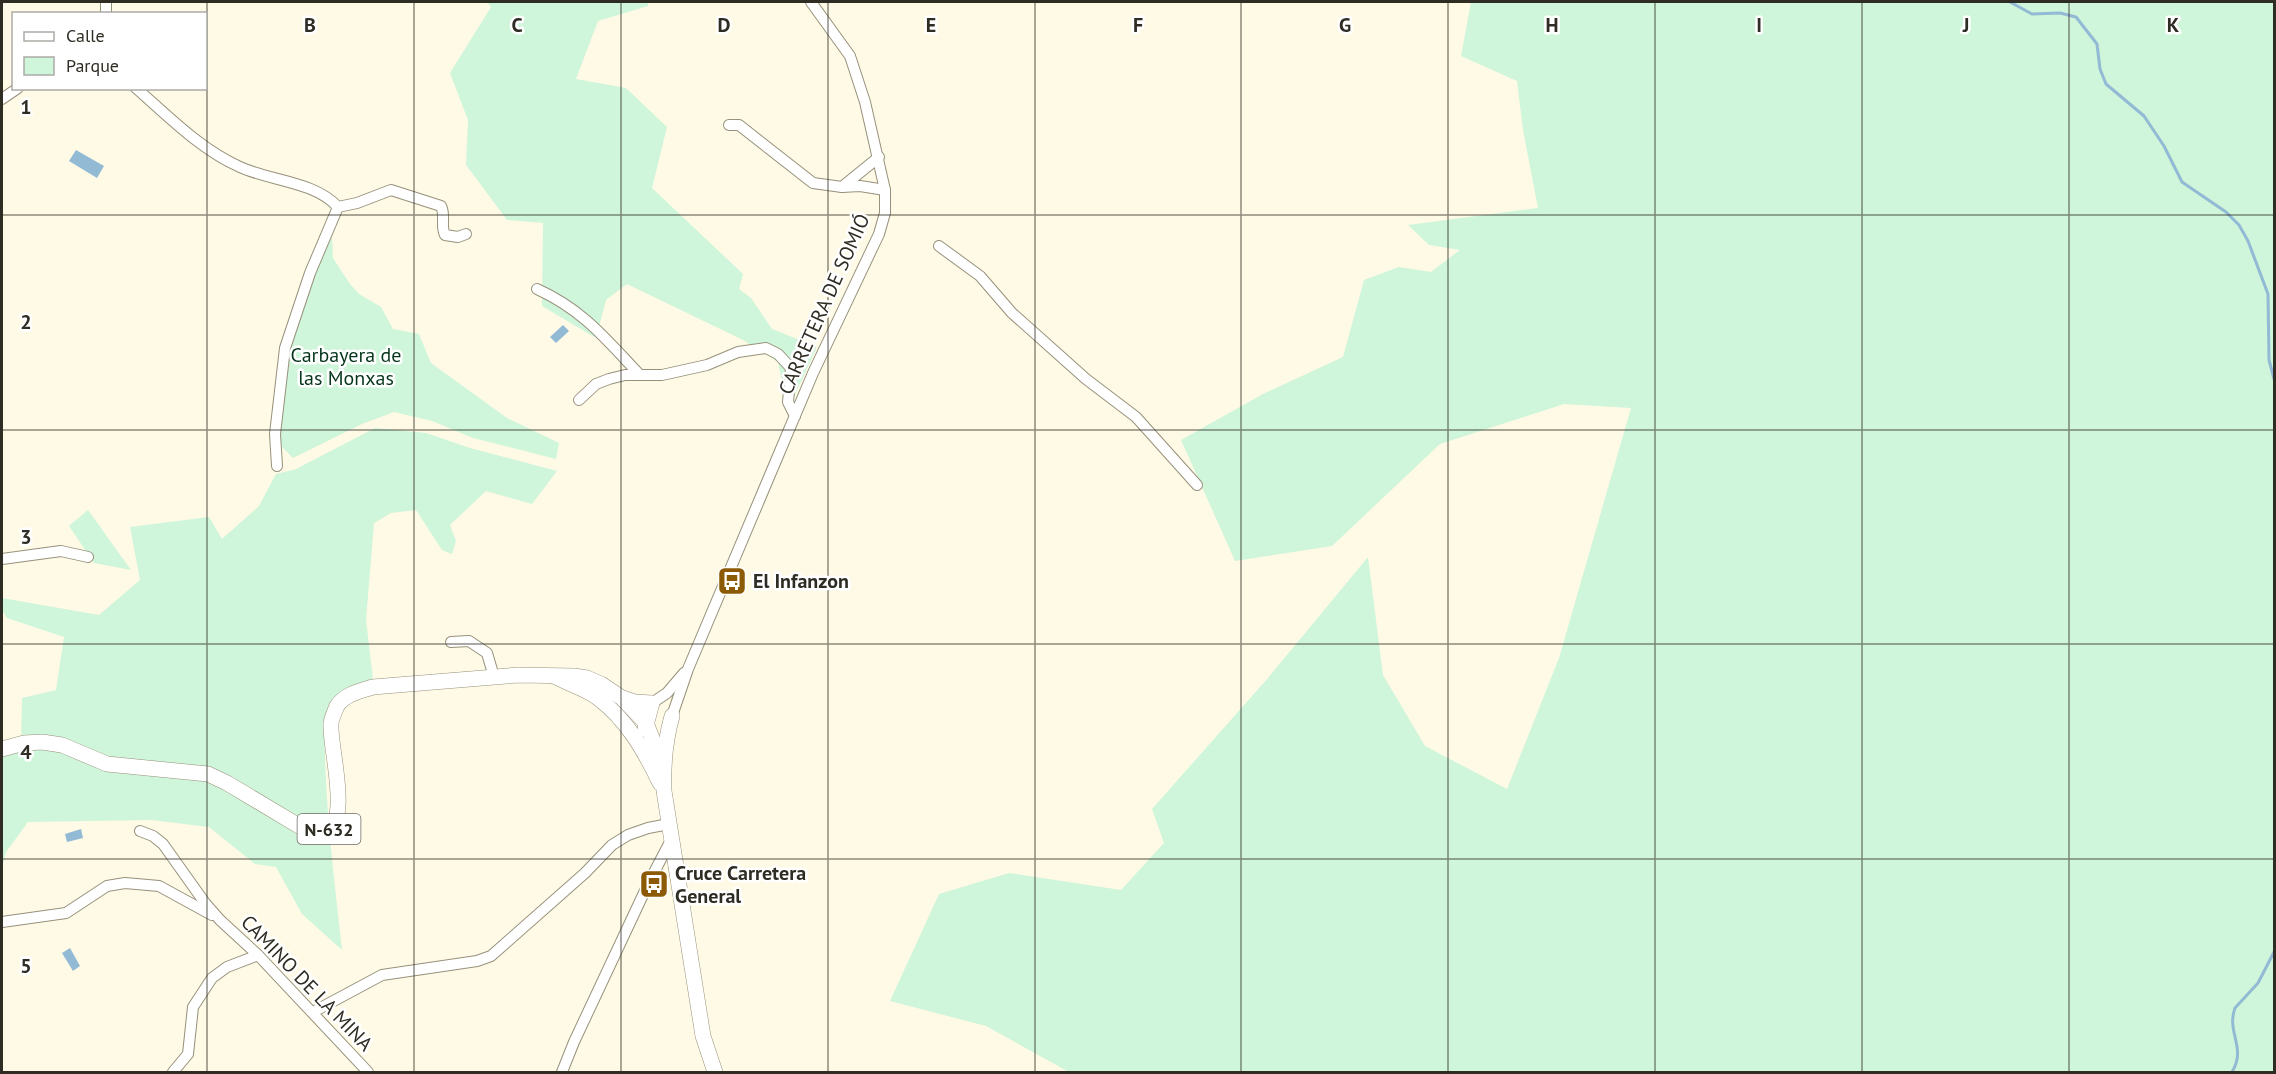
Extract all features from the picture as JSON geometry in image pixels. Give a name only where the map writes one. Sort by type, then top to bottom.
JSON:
[{"type":"highway","name":"N-632","points":[[554,676],[597,698],[629,729],[644,750],[664,791]]},
{"type":"highway","name":"N-632","points":[[2,749],[24,743],[42,742],[62,745],[107,764],[208,774],[309,832],[323,833],[334,826],[338,813],[339,797],[331,723],[337,706],[356,692],[373,687],[494,677],[574,676],[601,684],[622,698],[646,723],[663,765],[671,840],[702,1036],[715,1072]]},
{"type":"highway","points":[[597,698],[631,720],[646,723],[672,716],[663,765]]},
{"type":"highway","points":[[622,698],[634,702],[652,703],[646,723],[644,750]]},
{"type":"street","name":"CARRETERA DE SOMIÓ","points":[[672,716],[688,669],[736,553],[795,416],[879,234],[885,213],[885,190],[879,157],[850,56],[811,2]]},
{"type":"street","points":[[2,99],[15,90]]},
{"type":"street","points":[[138,90],[200,142],[239,167],[321,194],[338,207],[357,203],[391,190],[441,207],[444,212],[441,227],[445,234],[458,237],[466,234]]},
{"type":"street","points":[[729,124],[739,125],[813,183],[885,190]]},
{"type":"street","points":[[842,187],[869,162],[879,157]]},
{"type":"street","points":[[277,466],[275,434],[285,348],[310,273],[338,207]]},
{"type":"street","points":[[939,246],[980,276],[1012,313],[1086,379],[1136,417],[1197,485]]},
{"type":"street","points":[[537,289],[559,299],[586,318],[639,374]]},
{"type":"street","points":[[579,400],[596,384],[625,375],[662,375],[707,365],[738,352],[766,348],[778,354],[791,368],[788,402],[795,416]]},
{"type":"street","points":[[2,559],[61,551],[88,557]]},
{"type":"street","points":[[451,642],[469,641],[487,653],[494,677]]},
{"type":"street","points":[[652,703],[667,693],[688,669]]},
{"type":"street","points":[[313,1011],[382,975],[477,962],[491,956],[576,882],[612,845],[628,835],[669,824]]},
{"type":"street","points":[[140,831],[153,836],[163,844],[205,903],[220,920]]},
{"type":"street","points":[[562,1072],[644,892],[671,840]]},
{"type":"street","points":[[2,922],[66,913],[107,886],[125,883],[159,886],[220,920]]},
{"type":"street","name":"CAMINO DE LA MINA","points":[[220,920],[313,1011],[368,1072]]},
{"type":"street","points":[[173,1072],[188,1054],[194,1007],[212,978],[227,967],[258,955]]},
{"type":"green space","points":[[487,2],[648,2],[648,6],[598,21],[576,79],[626,88],[667,127],[652,188],[743,274],[739,289],[751,298],[772,329],[817,347],[793,399],[782,382],[778,362],[743,340],[627,284],[606,300],[596,338],[542,306],[543,223],[507,220],[466,165],[468,120],[450,73],[491,7]]},
{"type":"green space","points":[[1471,2],[2274,2],[2274,1072],[1069,1072],[986,1026],[890,1001],[939,894],[1009,873],[1121,890],[1164,843],[1152,809],[1268,678],[1368,557],[1383,675],[1425,746],[1507,789],[1559,658],[1631,408],[1564,404],[1440,444],[1332,546],[1235,561],[1181,440],[1263,394],[1343,357],[1364,280],[1399,267],[1431,272],[1460,250],[1429,245],[1408,225],[1538,208],[1523,130],[1517,81],[1461,56]]},
{"type":"green space","name":"Carbayera de las Monxas","points":[[332,237],[333,258],[350,284],[359,294],[381,307],[393,329],[419,334],[431,363],[507,418],[559,443],[556,459],[473,438],[432,421],[394,412],[362,424],[293,458],[280,445],[288,348],[314,274]]},
{"type":"green space","points":[[375,428],[426,433],[470,448],[557,471],[532,504],[486,491],[450,525],[456,541],[452,554],[442,550],[416,510],[391,513],[374,523],[366,620],[373,679],[342,692],[333,702],[324,726],[329,830],[342,950],[302,914],[276,867],[255,864],[209,827],[151,820],[28,822],[6,852],[2,868],[2,755],[21,748],[22,698],[56,690],[64,637],[7,618],[2,610],[2,598],[99,615],[140,580],[130,527],[209,517],[222,539],[259,506],[276,474],[296,469]]},
{"type":"green space","points":[[88,510],[131,570],[94,563],[69,526]]},
{"type":"water","points":[[76,150],[104,166],[97,178],[69,161]]},
{"type":"water","points":[[563,325],[569,331],[556,343],[550,337]]},
{"type":"water","points":[[81,829],[83,838],[67,842],[65,834]]},
{"type":"water","points":[[70,948],[80,966],[73,971],[62,953]]},
{"type":"waterway","points":[[2010,2],[2032,14],[2060,13],[2076,17],[2097,44],[2100,69],[2106,84],[2144,116],[2164,146],[2182,182],[2226,212],[2239,225],[2248,241],[2268,294],[2269,360],[2274,379]]},
{"type":"waterway","points":[[2232,1072],[2238,1055],[2233,1025],[2235,1008],[2258,983],[2274,952]]},
{"type":"place","name":"El Infanzon","points":[[732,581]]},
{"type":"place","name":"Cruce Carretera General","points":[[654,884]]}]
